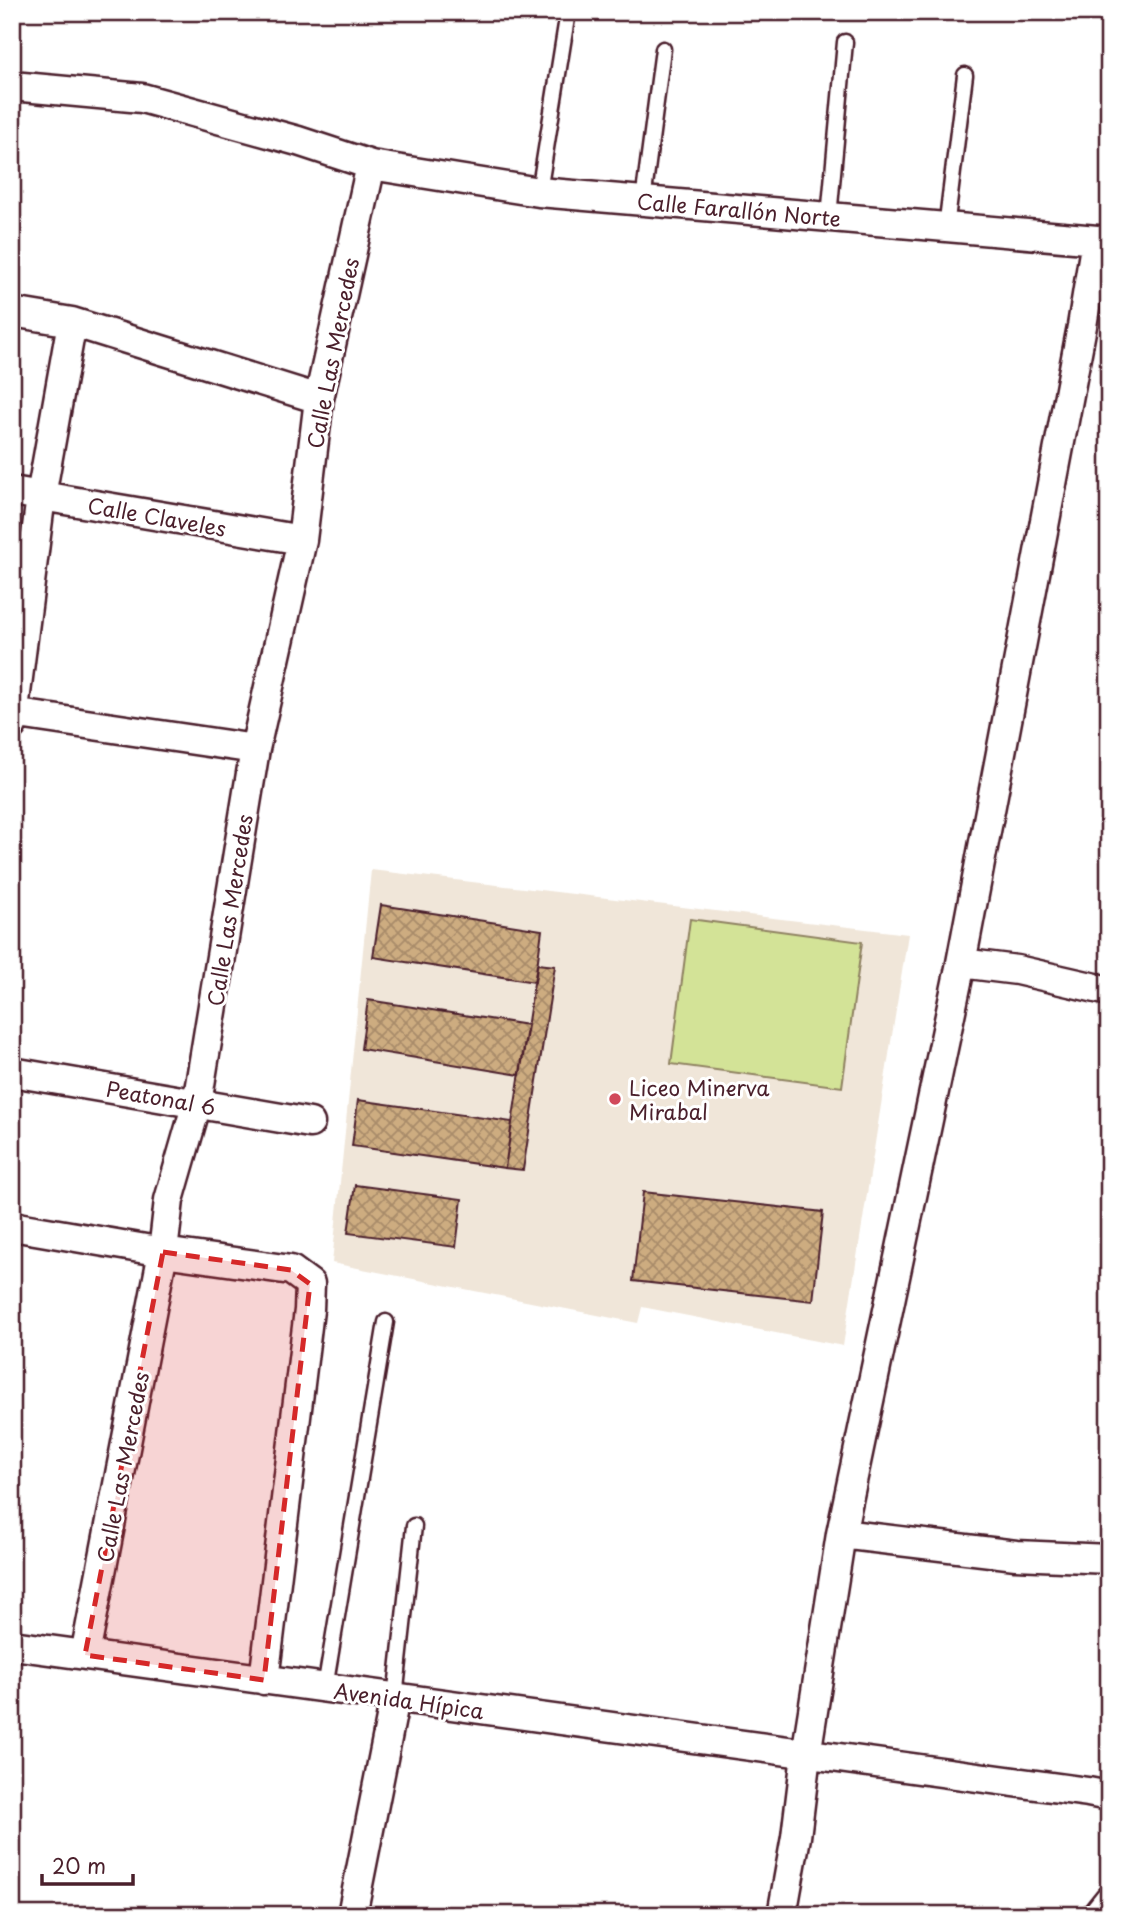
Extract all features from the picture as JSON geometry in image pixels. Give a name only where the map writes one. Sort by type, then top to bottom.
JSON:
[{"type":"street","name":"Calle Farallón Norte","points":[[12,86],[142,99],[298,141],[371,165],[539,192],[1103,241]]},
{"type":"street","name":"Calle Las Mercedes","points":[[85,1655],[163,1252],[169,1200],[197,1104],[255,749],[302,540],[319,399],[371,165]]},
{"type":"street","points":[[782,1915],[841,1534],[961,963],[1080,339],[1103,241]]},
{"type":"street","points":[[12,312],[72,321],[319,399]]},
{"type":"street","points":[[72,321],[41,496],[13,717],[255,749]]},
{"type":"street","name":"Calle Claveles","points":[[12,491],[302,540]]},
{"type":"street","points":[[961,963],[1017,971],[1109,991]]},
{"type":"street","name":"Peatonal 6","points":[[12,1072],[310,1123]]},
{"type":"street","points":[[12,1226],[163,1252],[291,1270],[310,1284],[264,1680]]},
{"type":"street","points":[[841,1534],[1016,1555],[1109,1559]]},
{"type":"street","name":"Avenida Hípica","points":[[12,1645],[1109,1797]]},
{"type":"street","points":[[352,1915],[395,1698]]},
{"type":"street","points":[[1097,1915],[1109,1900]]},
{"type":"lane","points":[[539,192],[568,12]]},
{"type":"lane","points":[[829,218],[845,42]]},
{"type":"lane","points":[[643,201],[663,49]]},
{"type":"lane","points":[[946,228],[965,75]]},
{"type":"lane","points":[[325,1688],[386,1322]]},
{"type":"lane","points":[[395,1698],[414,1526]]},
{"type":"highlighted area","points":[[163,1252],[291,1270],[310,1284],[264,1680],[85,1655]]},
{"type":"shaded area","name":"Liceo Minerva Mirabal","points":[[371,870],[908,934],[843,1346],[642,1307],[638,1323],[332,1263]]},
{"type":"green space","points":[[690,919],[862,942],[842,1087],[671,1064]]},
{"type":"building","points":[[381,905],[542,930],[535,982],[373,957]]},
{"type":"building","points":[[537,964],[555,966],[523,1170],[505,1168]]},
{"type":"building","points":[[368,1000],[528,1025],[520,1075],[361,1049]]},
{"type":"building","points":[[358,1100],[512,1122],[505,1168],[352,1146]]},
{"type":"building","points":[[355,1185],[462,1199],[456,1247],[348,1233]]},
{"type":"building","points":[[643,1192],[823,1212],[813,1301],[633,1281]]},
{"type":"place","name":"Liceo Minerva Mirabal","points":[[615,1099]]}]
